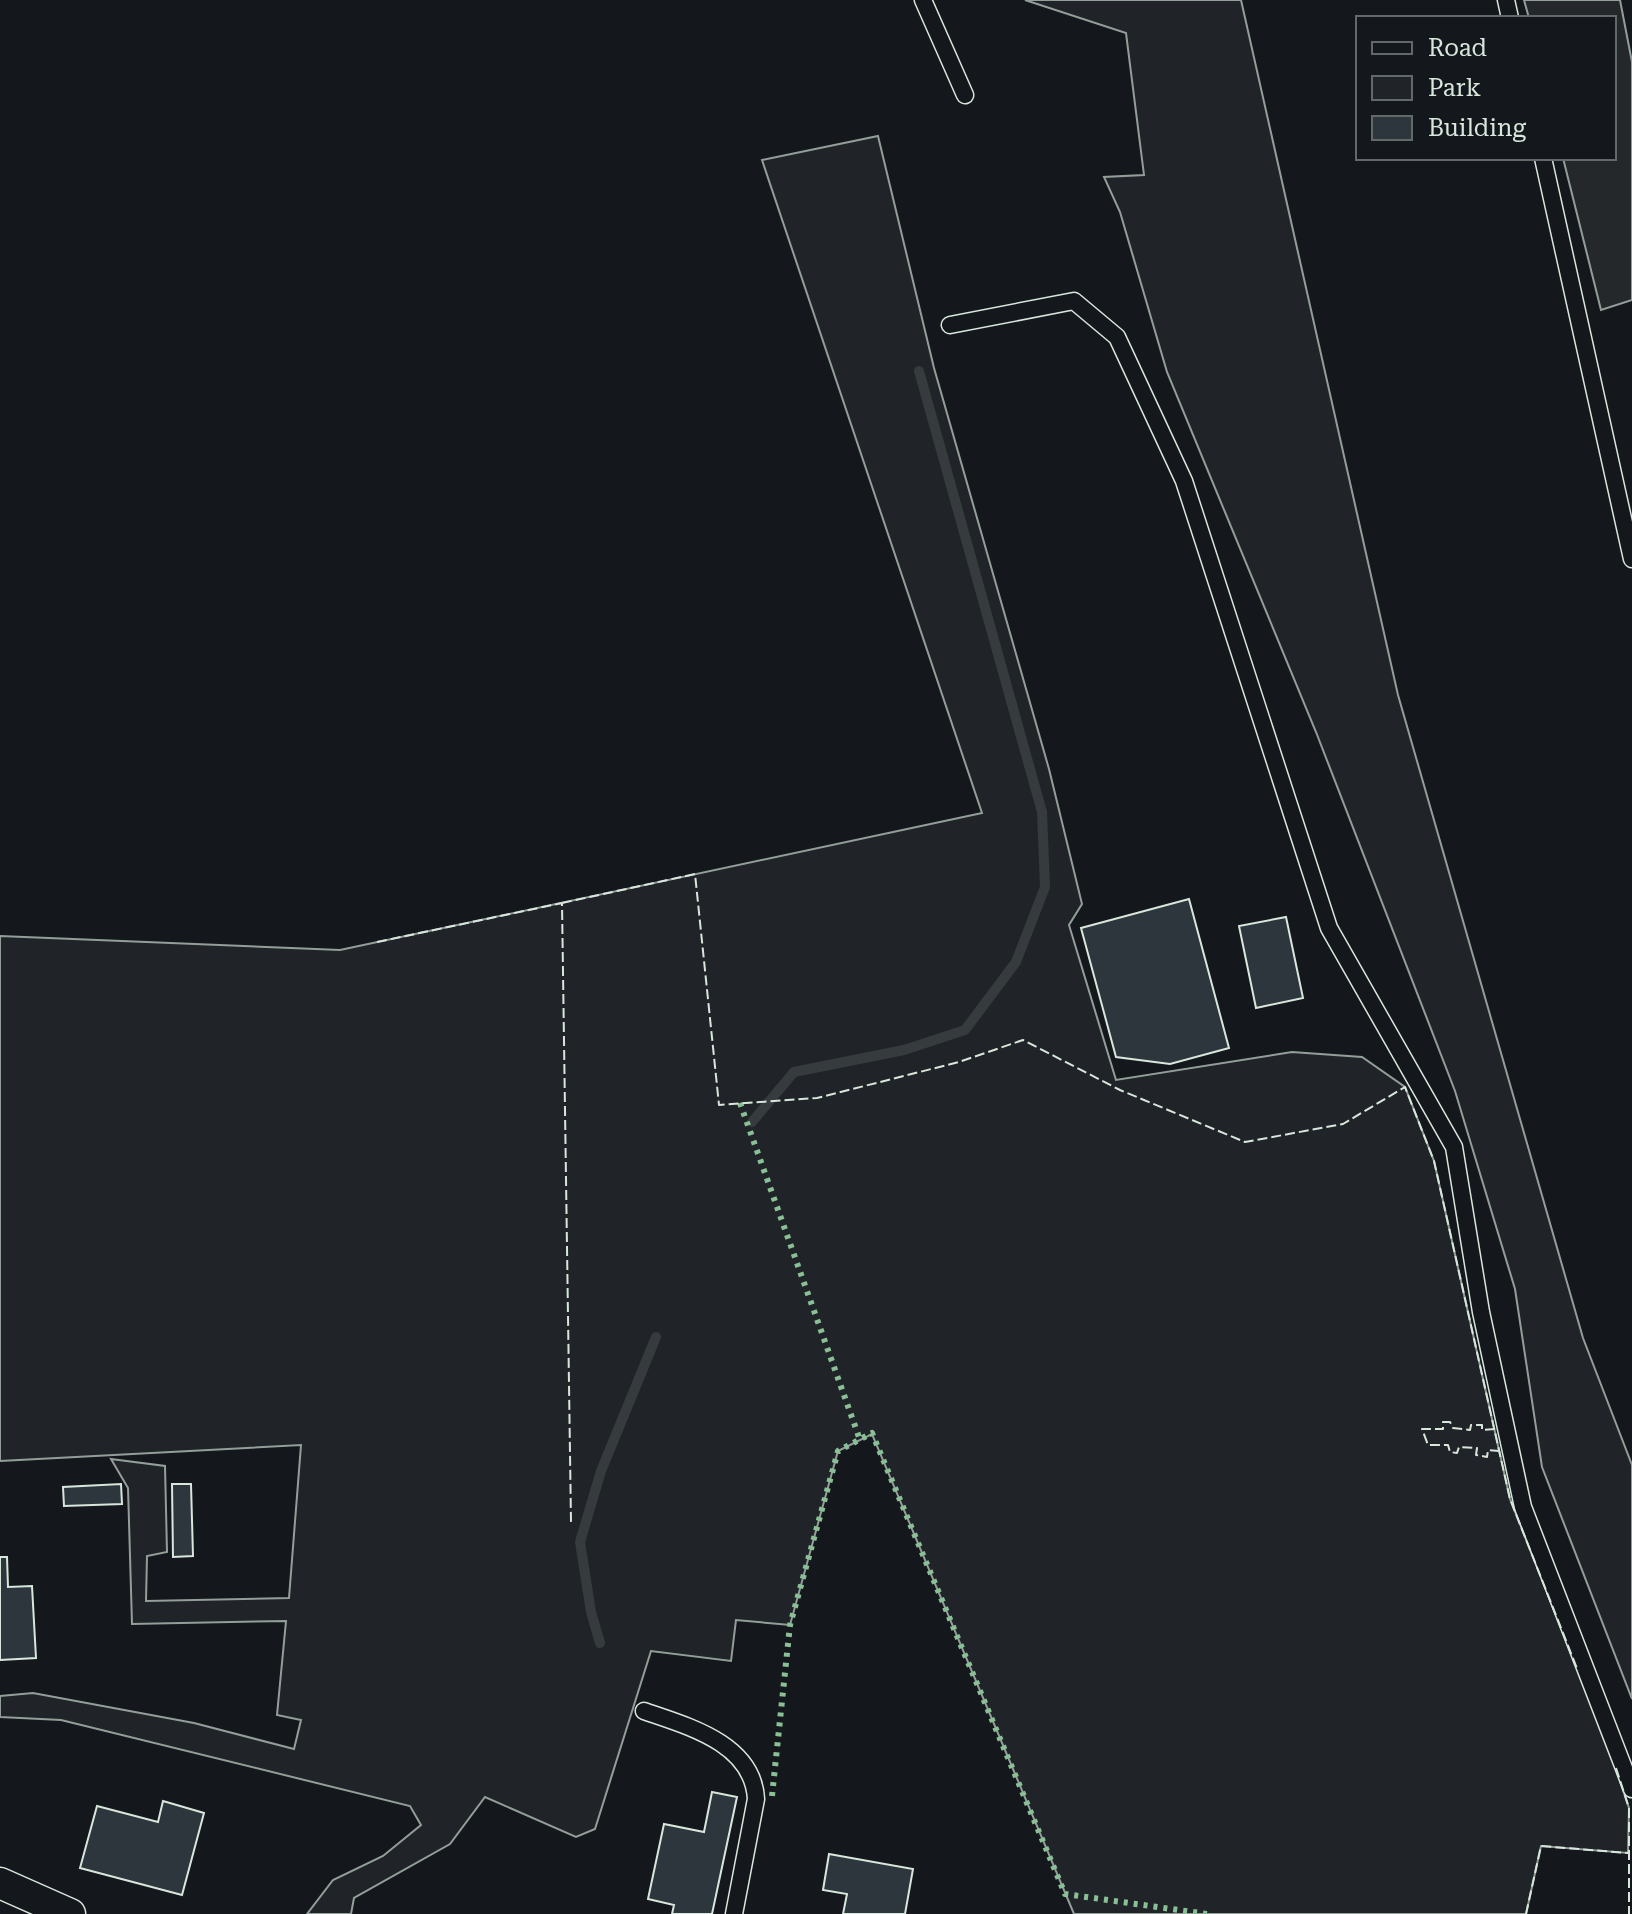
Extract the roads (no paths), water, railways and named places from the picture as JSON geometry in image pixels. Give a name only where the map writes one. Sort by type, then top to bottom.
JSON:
[{"type":"street","points":[[0,1883],[70,1914]]},
{"type":"lane","points":[[923,0],[965,95]]},
{"type":"lane","points":[[1543,160],[1632,559]]},
{"type":"lane","points":[[950,325],[1074,301],[1117,337],[1184,481],[1329,928],[1454,1147],[1481,1312],[1523,1507],[1632,1789]]},
{"type":"lane","points":[[644,1711],[712,1736],[741,1762],[751,1777],[756,1799],[734,1914]]},
{"type":"waterway","points":[[752,1122],[794,1072],[904,1050],[965,1030],[1016,962],[1045,887],[1042,812],[919,371]]},
{"type":"waterway","points":[[600,1643],[591,1612],[580,1542],[601,1471],[656,1337]]}]
